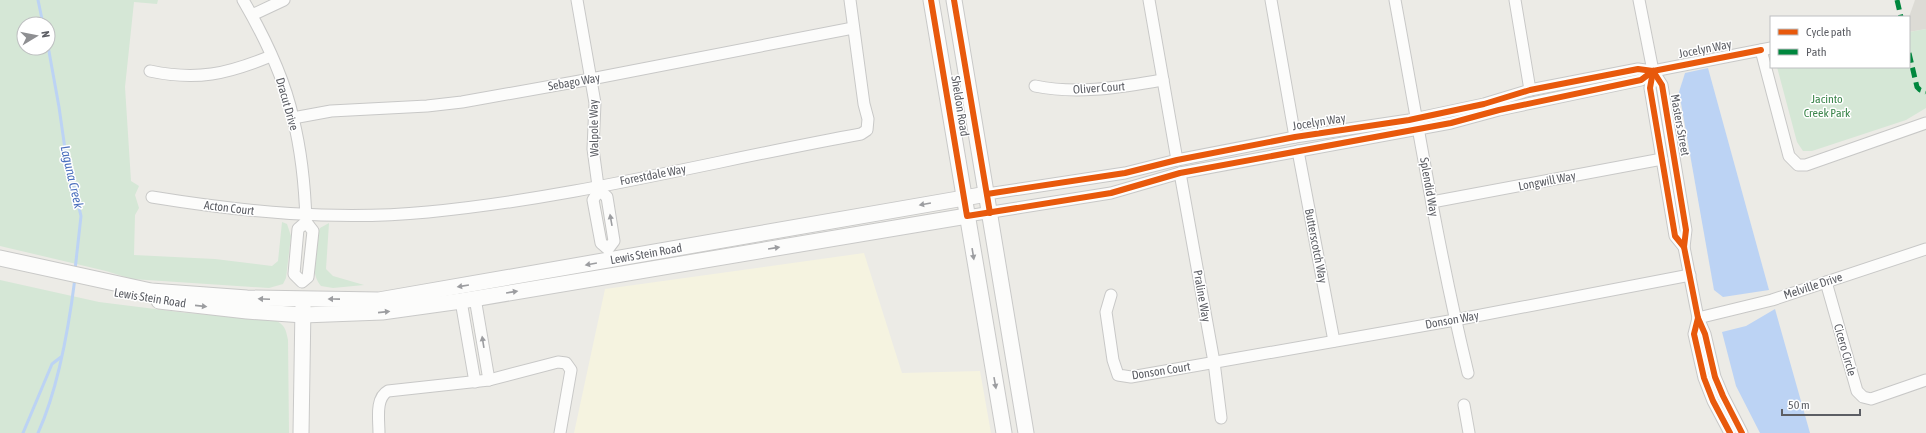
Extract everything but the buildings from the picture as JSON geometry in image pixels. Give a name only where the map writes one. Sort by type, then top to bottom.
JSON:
[{"type":"street","name":"Dracut Drive","points":[[243,0],[252,15],[280,76],[293,118],[299,154],[306,219]]},
{"type":"street","points":[[252,15],[284,0]]},
{"type":"street","name":"Walpole Way","points":[[577,0],[595,103],[593,149],[598,188]]},
{"type":"street","name":"Forestdale Way","points":[[306,219],[427,212],[481,206],[598,188],[861,134],[867,130],[868,119],[864,104],[850,0]]},
{"type":"street","name":"Sheldon Road","points":[[931,0],[1004,433]]},
{"type":"street","name":"Sheldon Road","points":[[954,0],[1026,433]]},
{"type":"street","points":[[1148,0],[1178,160]]},
{"type":"street","points":[[1271,0],[1295,137]]},
{"type":"street","name":"Splendid Way","points":[[1395,0],[1455,320],[1468,373]]},
{"type":"street","points":[[1515,0],[1530,90]]},
{"type":"street","name":"Masters Street","points":[[1639,0],[1653,71],[1662,86],[1686,230],[1684,247],[1698,318],[1694,334],[1704,378],[1718,398],[1725,413],[1730,433]]},
{"type":"street","name":"Sebago Way","points":[[293,118],[331,111],[427,106],[462,102],[591,79],[853,28]]},
{"type":"street","name":"Jocelyn Way","points":[[987,194],[1124,174],[1178,160],[1295,137],[1417,123],[1530,90],[1638,69],[1653,71],[1766,49],[1770,68]]},
{"type":"street","points":[[150,71],[181,76],[202,76],[225,73],[270,56]]},
{"type":"street","name":"Jocelyn Way","points":[[1770,68],[1789,156],[1798,165],[1806,165],[1926,123]]},
{"type":"street","name":"Jocelyn Way","points":[[967,216],[1110,193],[1180,174],[1298,151],[1417,123],[1641,80],[1653,71]]},
{"type":"street","name":"Masters Street","points":[[1653,71],[1650,88],[1662,159],[1676,236],[1684,247]]},
{"type":"street","name":"Oliver Court","points":[[1035,86],[1054,90],[1087,91],[1163,80]]},
{"type":"street","name":"Butterscotch Way","points":[[1298,151],[1334,341]]},
{"type":"street","name":"Longwill Way","points":[[1432,202],[1662,159]]},
{"type":"street","name":"Praline Way","points":[[1180,174],[1214,362],[1221,418]]},
{"type":"street","points":[[598,188],[593,200],[601,243],[609,254]]},
{"type":"street","name":"Lewis Stein Road","points":[[121,290],[247,298],[379,300],[609,254],[722,240],[987,194]]},
{"type":"street","name":"Acton Court","points":[[152,197],[306,219]]},
{"type":"street","name":"Lewis Stein Road","points":[[0,258],[30,269],[121,290],[164,302],[247,311],[303,315],[382,312],[734,254],[860,235],[967,216]]},
{"type":"street","points":[[301,433],[303,299],[302,282],[294,274],[298,229],[306,219]]},
{"type":"street","points":[[734,254],[740,245],[746,242],[814,231],[828,222]]},
{"type":"street","points":[[626,273],[642,261],[708,248],[722,240]]},
{"type":"street","name":"Melville Drive","points":[[1698,318],[1744,308],[1926,249]]},
{"type":"street","name":"Lewis Stein Road","points":[[0,266],[30,269]]},
{"type":"street","name":"Donson Way","points":[[1214,362],[1455,320],[1690,275]]},
{"type":"street","name":"Cicero Circle","points":[[1826,282],[1857,391],[1863,397],[1871,399],[1926,380]]},
{"type":"street","name":"Donson Court","points":[[1111,295],[1106,312],[1113,360],[1118,375],[1131,377],[1214,362]]},
{"type":"street","points":[[468,299],[489,380]]},
{"type":"street","points":[[468,299],[475,382]]},
{"type":"street","points":[[379,433],[380,400],[383,394],[388,391],[489,380],[558,362],[566,363],[571,370],[560,433]]},
{"type":"street","points":[[1464,405],[1469,433]]},
{"type":"street","name":"Masters Street","points":[[1725,413],[1742,433]]},
{"type":"shaded area","points":[[1915,0],[1926,0],[1926,29],[1910,32],[1909,16]]},
{"type":"shaded area","points":[[864,253],[902,373],[980,371],[991,433],[574,433],[605,289]]},
{"type":"green space","points":[[0,0],[158,0],[157,4],[134,2],[125,87],[131,181],[139,186],[135,195],[139,208],[135,215],[134,255],[215,259],[272,266],[278,261],[282,222],[287,224],[291,236],[286,278],[283,284],[269,288],[132,279],[106,271],[0,246]]},
{"type":"green space","name":"Jacinto Creek Park","points":[[1926,29],[1926,108],[1906,120],[1812,151],[1803,151],[1797,142],[1777,68],[1910,68],[1910,32]]},
{"type":"green space","points":[[329,223],[326,269],[333,276],[364,285],[333,288],[321,286],[317,280],[314,260],[318,232],[320,228]]},
{"type":"green space","points":[[0,280],[99,302],[187,313],[274,320],[281,323],[287,333],[288,340],[289,433],[0,433]]},
{"type":"water","points":[[1708,68],[1769,290],[1723,297],[1714,290],[1679,92],[1685,73]]},
{"type":"water","points":[[1775,309],[1810,433],[1760,433],[1736,386],[1722,332],[1746,326]]},
{"type":"waterway","name":"Laguna Creek","points":[[38,0],[41,16]]},
{"type":"waterway","name":"Laguna Creek","points":[[50,56],[65,149],[81,216],[75,270]]},
{"type":"waterway","name":"Laguna Creek","points":[[38,433],[45,416],[62,357],[70,316],[75,278]]},
{"type":"waterway","name":"Laguna Creek","points":[[23,433],[52,364],[61,357]]},
{"type":"marked path","points":[[1897,0],[1901,16]]},
{"type":"marked path","points":[[1910,57],[1917,87],[1926,92]]},
{"type":"cycle path","points":[[931,0],[967,216],[1111,193],[1180,173],[1451,123],[1499,110],[1641,80],[1653,71]]},
{"type":"cycle path","points":[[954,0],[990,213]]},
{"type":"cycle path","points":[[987,194],[1125,173],[1177,160],[1295,137],[1409,120],[1484,104],[1530,90],[1638,69],[1653,71],[1761,50]]},
{"type":"cycle path","points":[[1653,71],[1662,85],[1686,230],[1684,247],[1698,318],[1705,334],[1715,377],[1742,433]]},
{"type":"cycle path","points":[[1653,71],[1650,88],[1675,236],[1684,247]]},
{"type":"cycle path","points":[[1698,318],[1694,334],[1704,378],[1713,401],[1730,433]]}]
